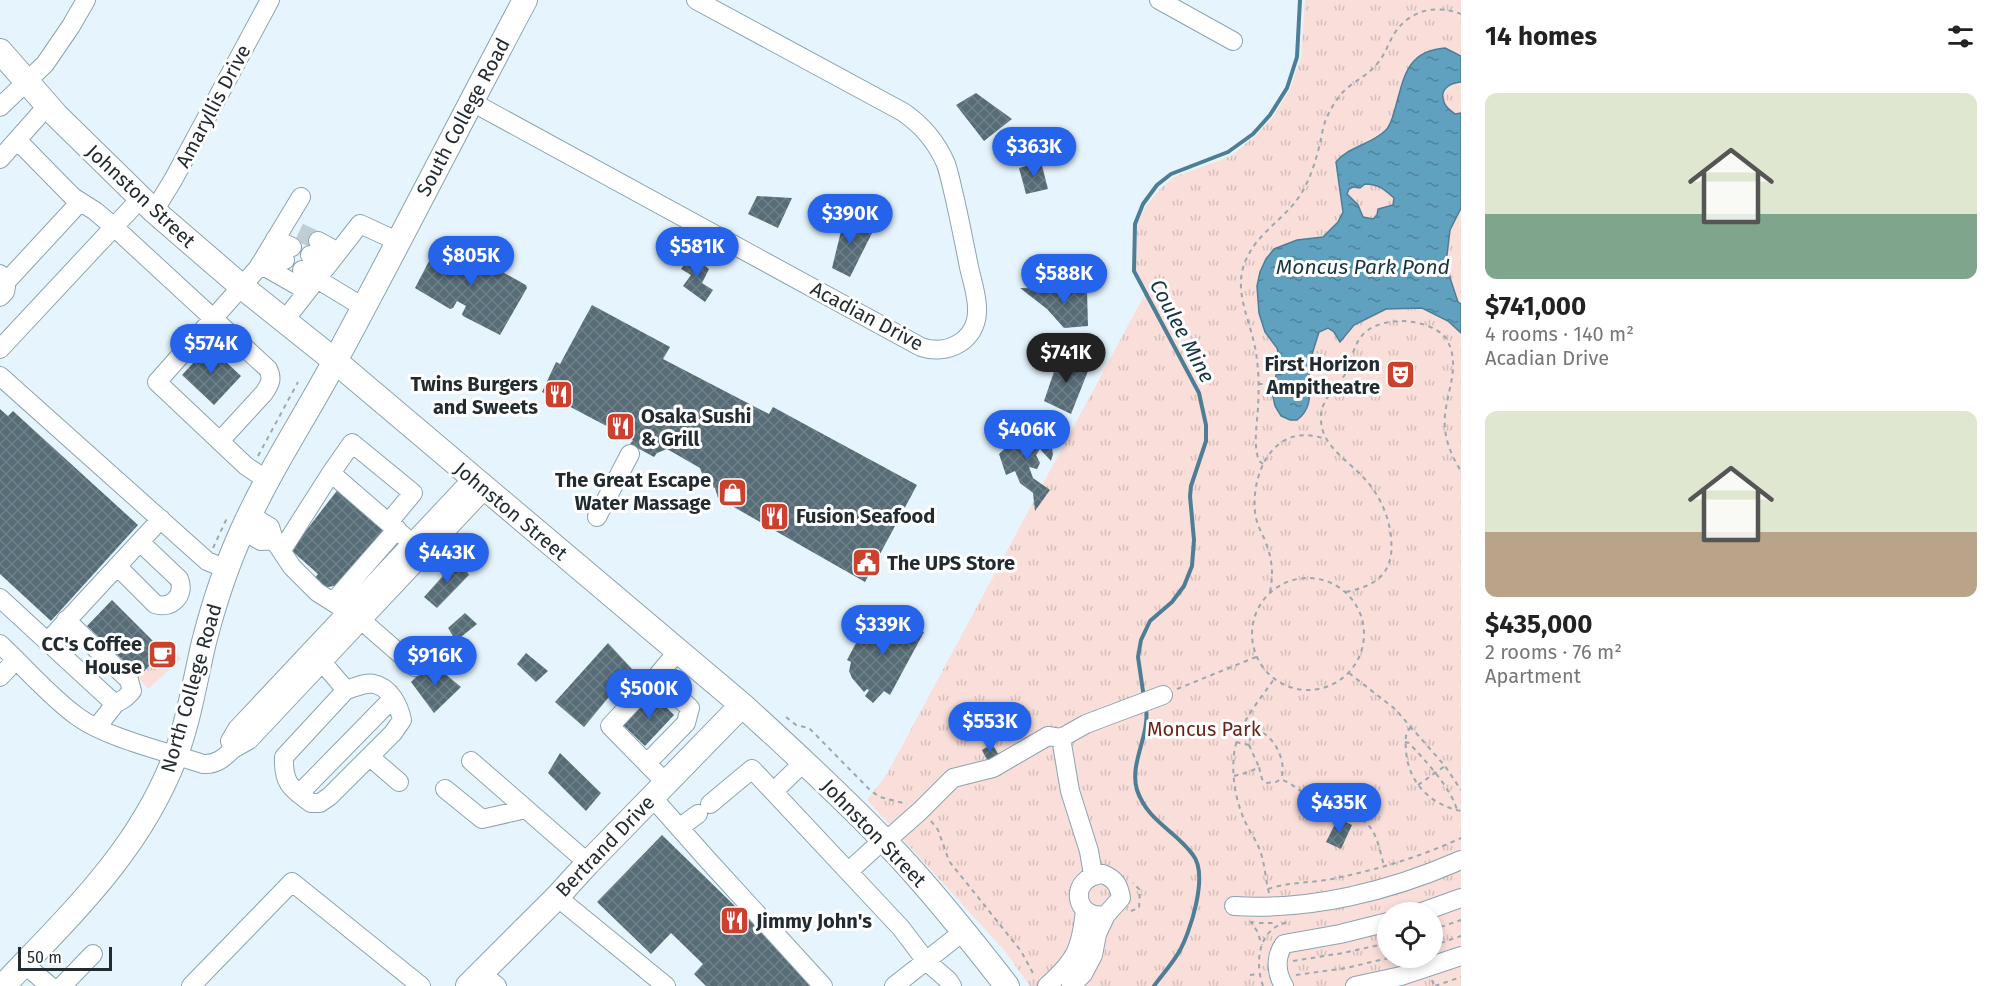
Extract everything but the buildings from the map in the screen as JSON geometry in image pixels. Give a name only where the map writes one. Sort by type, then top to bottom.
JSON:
[{"type":"main road","name":"South College Road","points":[[335,362],[525,0]]},
{"type":"main road","name":"Johnston Street","points":[[0,51],[48,105],[148,205],[241,286],[335,362],[742,705],[804,762],[884,841],[964,932],[1007,986]]},
{"type":"main road","name":"North College Road","points":[[3,986],[94,890],[121,857],[150,810],[176,754],[189,708],[212,612],[217,565],[241,518],[259,474],[335,362]]},
{"type":"main road","name":"Bertrand Drive","points":[[482,982],[588,863],[742,705]]},
{"type":"street","points":[[0,107],[45,64],[86,0]]},
{"type":"street","name":"Amaryllis Drive","points":[[0,349],[114,227],[148,205],[173,180],[270,0]]},
{"type":"street","name":"Acadian Drive","points":[[470,101],[921,347],[944,350],[966,338],[973,330],[977,313],[959,220],[946,165],[923,129],[903,112],[696,0]]},
{"type":"street","points":[[1159,0],[1233,42]]},
{"type":"street","points":[[0,159],[48,105]]},
{"type":"street","points":[[17,140],[73,197],[114,227],[268,369],[272,377],[270,384],[220,441]]},
{"type":"street","points":[[259,474],[157,382],[212,318],[281,245],[301,197]]},
{"type":"street","points":[[2,284],[80,202]]},
{"type":"street","points":[[284,321],[317,264],[360,224],[397,242]]},
{"type":"street","points":[[281,245],[317,264],[363,307]]},
{"type":"street","points":[[0,376],[161,519],[217,565]]},
{"type":"street","points":[[8,652],[77,717],[97,727],[203,764],[210,764],[249,740],[316,656],[347,611],[413,493],[352,443],[278,545]]},
{"type":"street","points":[[597,518],[630,454]]},
{"type":"street","points":[[331,473],[418,548]]},
{"type":"street","points":[[347,611],[418,548],[479,484]]},
{"type":"street","points":[[241,518],[270,526],[278,545],[292,567],[317,592],[347,611],[415,667]]},
{"type":"street","points":[[47,642],[161,519]]},
{"type":"street","points":[[117,567],[155,604],[169,606],[181,594],[182,587],[179,579],[140,542]]},
{"type":"street","points":[[0,598],[115,704]]},
{"type":"street","points":[[66,620],[129,680],[132,690],[115,704],[97,727]]},
{"type":"street","points":[[0,677],[8,652],[29,626]]},
{"type":"street","points":[[678,651],[610,726],[649,761],[659,790],[680,828],[823,986]]},
{"type":"street","points":[[316,656],[346,690]]},
{"type":"street","points":[[649,761],[686,723],[690,708],[656,677]]},
{"type":"street","points":[[366,684],[375,684],[393,698],[397,702],[402,720],[393,733],[330,796],[320,803],[311,803],[290,787],[284,770],[284,757],[346,690],[366,684]]},
{"type":"street","points":[[849,871],[920,811],[952,778],[993,768],[1048,736],[1061,738],[1086,724],[1163,695]]},
{"type":"street","points":[[299,794],[393,698]]},
{"type":"street","points":[[1061,738],[1070,791],[1089,851],[1093,875]]},
{"type":"street","points":[[370,757],[399,782]]},
{"type":"street","points":[[471,760],[588,863]]},
{"type":"street","points":[[774,791],[804,762]]},
{"type":"street","points":[[680,828],[752,769],[849,871],[901,928],[926,961],[952,986]]},
{"type":"street","points":[[445,789],[482,819],[526,808]]},
{"type":"street","points":[[1234,906],[1270,908],[1377,890],[1461,860]]},
{"type":"street","points":[[1041,984],[1066,969],[1079,948],[1083,933],[1084,910],[1079,901],[1079,890],[1084,880],[1093,875],[1103,874],[1113,879],[1119,887],[1121,898],[1106,915],[1097,934],[1093,955],[1083,974],[1071,986]]},
{"type":"street","points":[[191,986],[292,882],[421,986]]},
{"type":"street","points":[[557,897],[666,986]]},
{"type":"street","points":[[1443,904],[1461,898]]},
{"type":"street","points":[[1084,910],[1095,916],[1106,915]]},
{"type":"street","points":[[1287,981],[1281,981],[1277,963],[1279,951],[1284,944],[1377,925]]},
{"type":"street","points":[[894,986],[964,932]]},
{"type":"street","points":[[62,986],[93,954]]},
{"type":"street","points":[[1355,986],[1401,976],[1461,956]]},
{"type":"street","points":[[24,964],[50,986]]},
{"type":"path","points":[[1263,464],[1258,461],[1256,448],[1258,384],[1256,351],[1243,301],[1242,271],[1248,257],[1256,242],[1287,212],[1300,195],[1311,175],[1325,119],[1335,101],[1377,64],[1395,32],[1414,14],[1425,10],[1452,10],[1461,14]]},
{"type":"path","points":[[1346,592],[1368,586],[1387,569],[1391,552],[1390,530],[1384,510],[1372,489],[1326,439],[1321,421],[1323,404],[1348,369],[1361,337],[1374,327],[1398,321],[1427,325],[1446,338],[1453,348],[1458,370]]},
{"type":"path","points":[[1457,376],[1445,413],[1445,423],[1448,444],[1461,471]]},
{"type":"path","points":[[259,474],[298,382]]},
{"type":"path","points":[[1258,384],[1279,384]]},
{"type":"path","points":[[1270,592],[1273,569],[1257,523],[1255,509],[1257,481],[1263,464],[1274,447],[1297,435],[1312,435],[1326,439]]},
{"type":"path","points":[[217,565],[241,518]]},
{"type":"path","points":[[1303,577],[1318,578],[1333,583],[1346,592],[1357,606],[1364,623],[1364,641],[1359,658],[1349,673],[1335,683],[1320,689],[1304,690],[1288,687],[1274,679],[1263,668],[1256,657],[1252,642],[1252,627],[1256,612],[1270,592],[1288,581],[1303,577]]},
{"type":"path","points":[[1163,695],[1256,657]]},
{"type":"path","points":[[1349,673],[1395,709],[1445,766],[1461,790]]},
{"type":"path","points":[[1274,679],[1247,719],[1236,742],[1233,762],[1239,807],[1259,848],[1268,889],[1332,879],[1384,866],[1461,838]]},
{"type":"path","points":[[786,717],[796,725],[809,728],[871,791],[880,797],[897,800],[920,811],[932,822],[938,830],[949,861],[1021,951],[1041,984]]},
{"type":"path","points":[[1411,726],[1406,734],[1406,757],[1418,785],[1440,804],[1459,810]]},
{"type":"path","points":[[1259,732],[1269,735],[1273,740],[1283,766],[1281,778],[1276,782],[1266,783],[1262,779],[1259,767],[1249,745],[1250,738],[1254,733],[1259,732]]},
{"type":"path","points":[[1236,742],[1249,745]]},
{"type":"path","points":[[1405,742],[1416,751],[1459,810]]},
{"type":"path","points":[[1418,785],[1445,766]]},
{"type":"path","points":[[1234,776],[1259,767]]},
{"type":"path","points":[[1281,778],[1300,788],[1309,799],[1327,811],[1353,815],[1363,820],[1375,835],[1384,866]]},
{"type":"path","points":[[1443,926],[1461,920]]},
{"type":"path","points":[[1262,945],[1251,922],[1279,924]]},
{"type":"path","points":[[1443,942],[1461,936]]},
{"type":"path","points":[[1287,962],[1377,945]]},
{"type":"path","points":[[1287,981],[1377,961]]},
{"type":"path","points":[[1251,975],[1260,974]]},
{"type":"path","points":[[1436,986],[1461,977]]},
{"type":"green space","name":"Moncus Park","points":[[1305,0],[1461,0],[1461,986],[1030,986],[1004,950],[867,800],[887,774],[1146,292],[1136,270],[1137,225],[1146,206],[1174,177],[1231,156],[1273,117],[1290,89],[1301,57]]},
{"type":"green space","points":[[169,645],[181,659],[148,689],[138,677]]},
{"type":"water","name":"Moncus Park Pond","points":[[1445,48],[1461,56],[1461,82],[1446,88],[1443,97],[1450,110],[1455,114],[1461,113],[1461,208],[1450,230],[1447,255],[1450,278],[1458,302],[1461,304],[1461,333],[1448,321],[1422,308],[1386,309],[1354,325],[1340,342],[1334,332],[1328,328],[1319,332],[1310,363],[1310,394],[1307,408],[1297,420],[1290,420],[1281,416],[1275,406],[1272,392],[1280,359],[1277,348],[1265,332],[1259,313],[1257,286],[1260,272],[1274,249],[1297,240],[1323,237],[1338,222],[1343,212],[1336,162],[1347,152],[1374,139],[1386,130],[1392,120],[1404,77],[1409,68],[1414,60],[1432,50]],"holes":[[[1365,184],[1381,188],[1394,198],[1393,205],[1378,209],[1373,219],[1363,217],[1358,205],[1347,194],[1349,189],[1360,188]]]},
{"type":"waterway","name":"Coulee Mine","points":[[1144,698],[1138,657],[1141,640],[1150,621],[1172,602],[1184,586],[1192,566],[1194,540],[1190,496],[1191,486],[1206,441],[1206,425],[1199,393],[1134,271],[1135,224],[1143,204],[1157,185],[1171,174],[1228,152],[1253,134],[1270,115],[1287,88],[1297,57],[1300,0]]},
{"type":"waterway","name":"Coulee Mine","points":[[1146,708],[1145,729],[1137,760],[1135,780],[1137,790],[1148,810],[1193,855],[1199,876],[1196,904],[1183,943],[1154,986]]},
{"type":"tunnel","points":[[299,232],[318,241]]},
{"type":"place","name":"First Horizon Ampitheatre","points":[[1401,375]]},
{"type":"place","name":"Twins Burgers and Sweets","points":[[559,395]]},
{"type":"place","name":"Osaka Sushi & Grill","points":[[620,427]]},
{"type":"place","name":"The Great Escape Water Massage","points":[[732,492]]},
{"type":"place","name":"Fusion Seafood","points":[[775,516]]},
{"type":"place","name":"The UPS Store","points":[[866,563]]},
{"type":"place","name":"CC's Coffee House","points":[[163,655]]},
{"type":"place","name":"Jimmy John's","points":[[735,921]]}]
